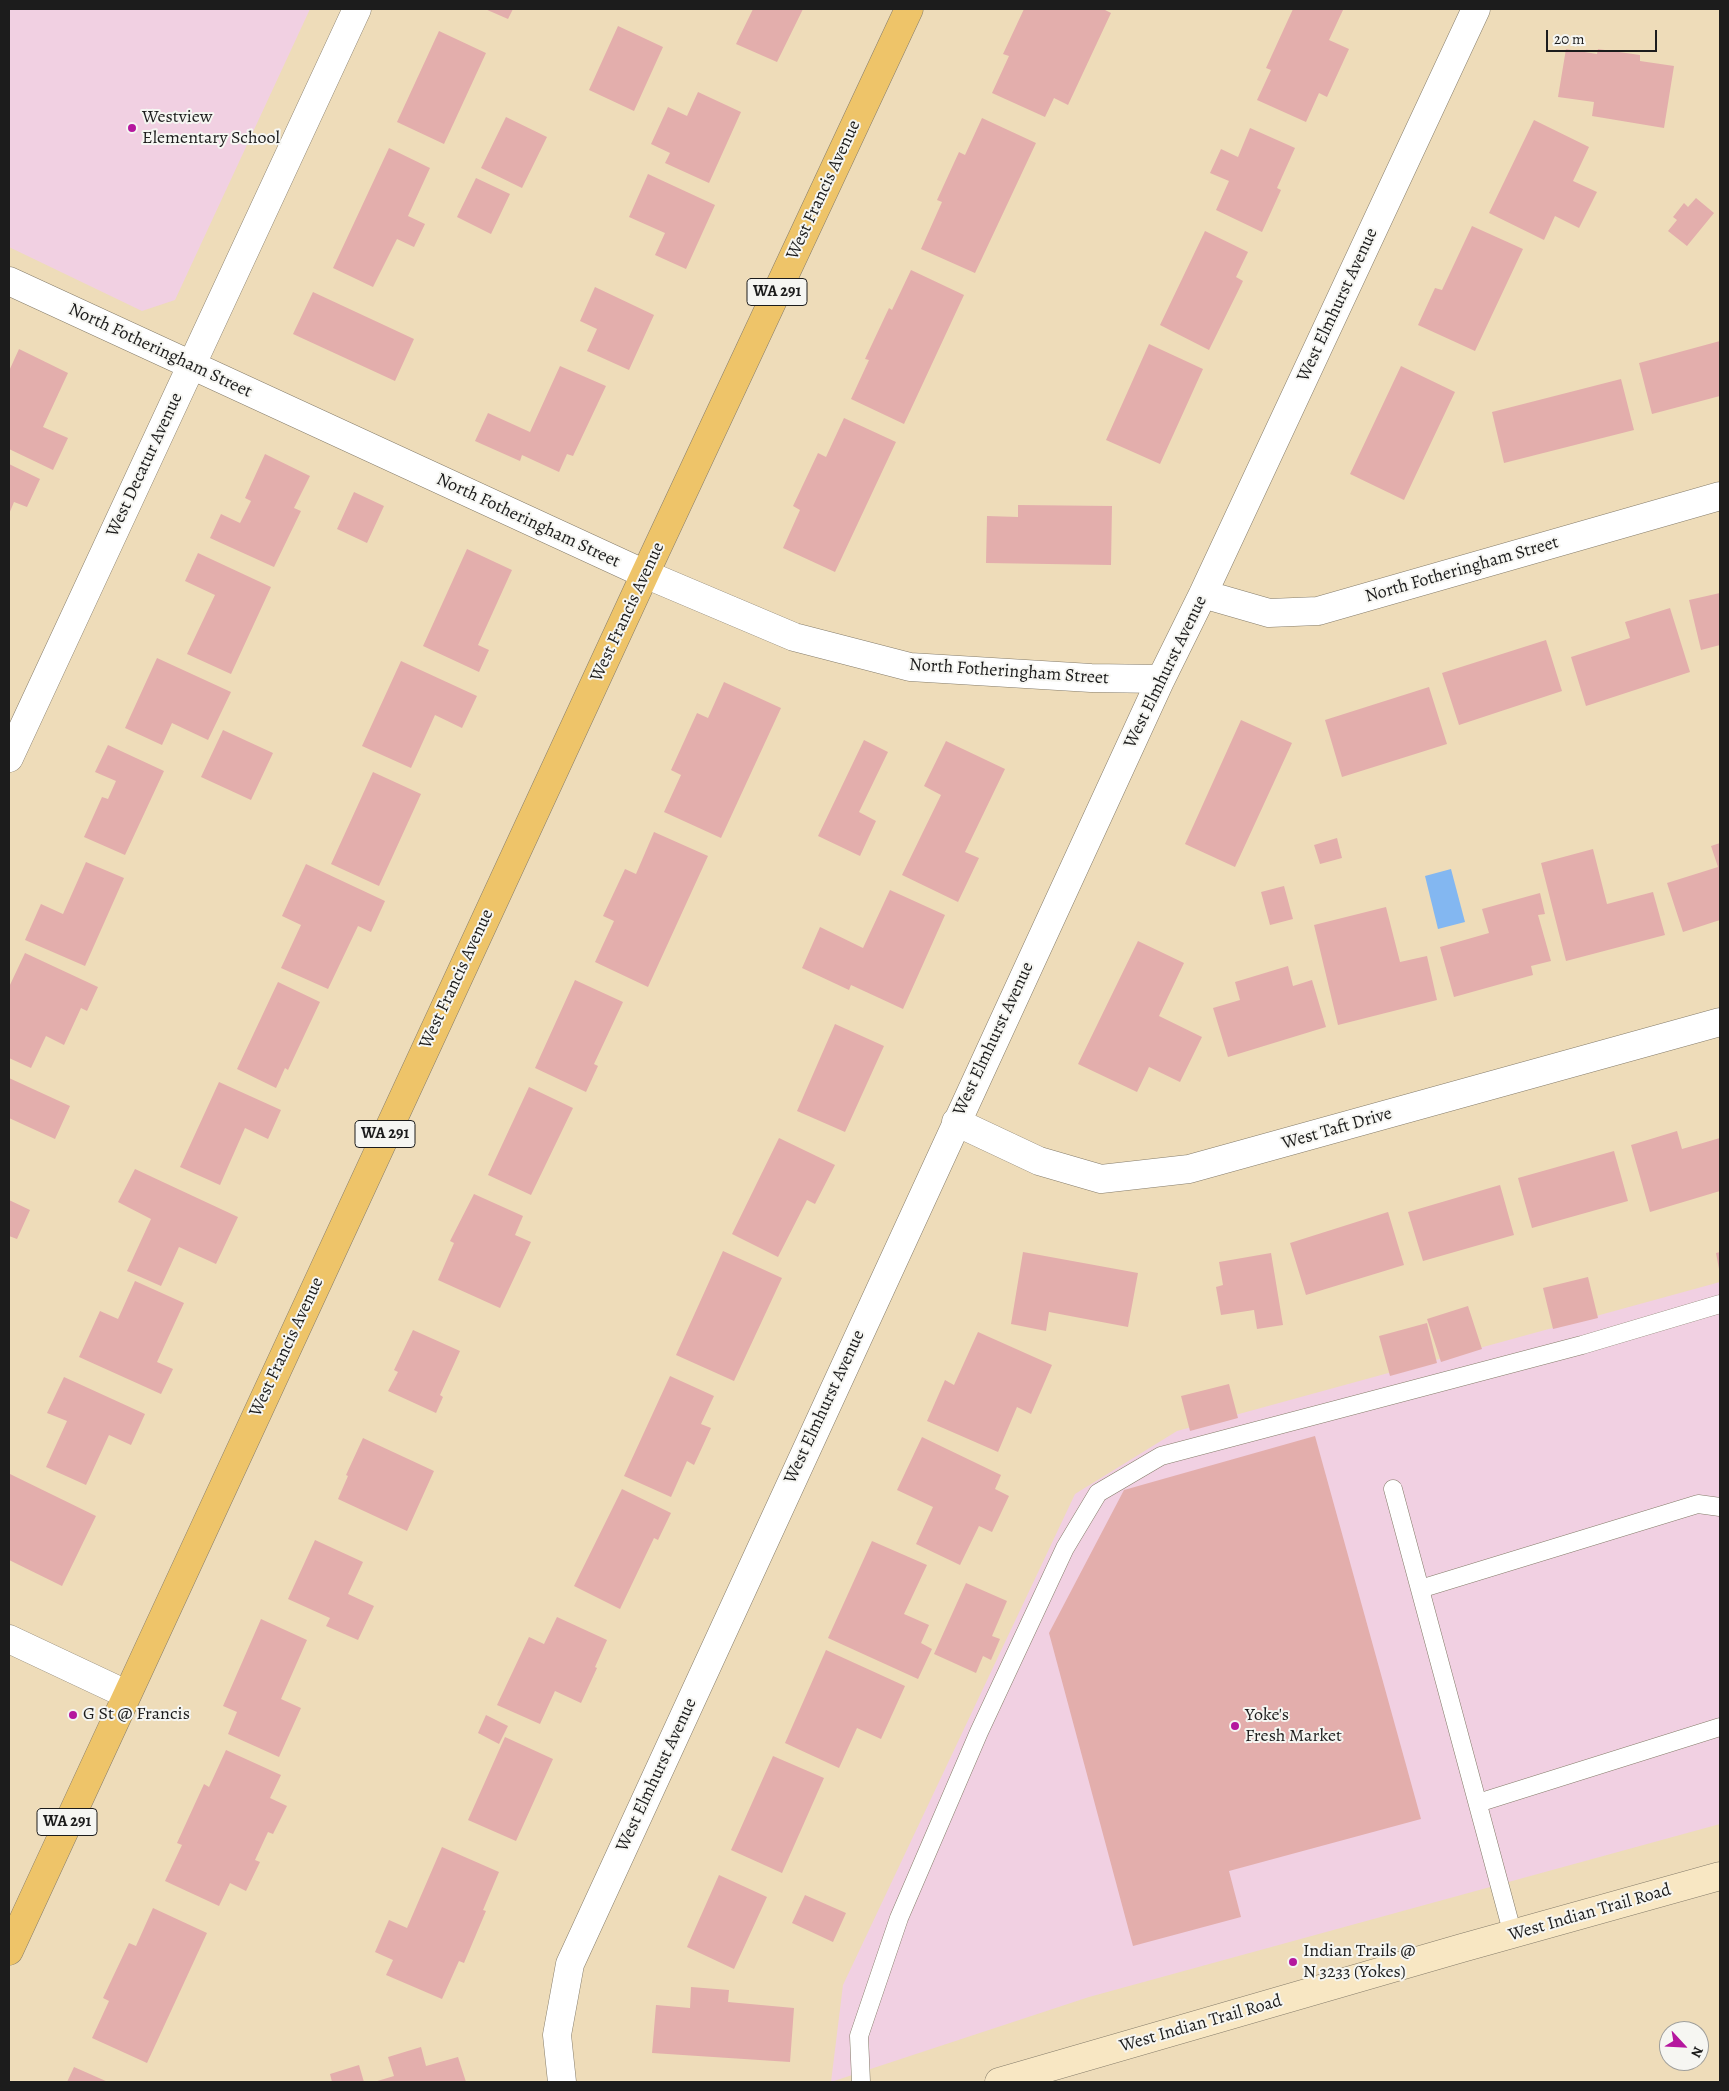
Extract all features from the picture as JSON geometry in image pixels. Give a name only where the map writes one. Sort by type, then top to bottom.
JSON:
[{"type":"main road","name":"West Francis Avenue","points":[[9,1951],[126,1694],[645,574],[909,9]]},
{"type":"main road","name":"West Indian Trail Road","points":[[999,2082],[1720,1876]]},
{"type":"street","name":"West Decatur Avenue","points":[[9,758],[357,9]]},
{"type":"street","name":"West Elmhurst Avenue","points":[[562,2082],[557,2035],[570,1964],[956,1122],[1476,9]]},
{"type":"street","name":"North Fotheringham Street","points":[[9,281],[645,574],[794,637],[910,667],[1091,678],[1161,680]]},
{"type":"street","name":"North Fotheringham Street","points":[[1203,594],[1269,613],[1318,611],[1720,496]]},
{"type":"street","name":"West Taft Drive","points":[[956,1122],[1038,1161],[1101,1179],[1189,1170],[1720,1022]]},
{"type":"street","points":[[9,1639],[126,1694]]},
{"type":"lane","points":[[861,2082],[859,2036],[900,1918],[979,1732],[1015,1653],[1064,1548],[1098,1493],[1161,1456],[1573,1347],[1720,1304]]},
{"type":"lane","points":[[1393,1489],[1513,1935]]},
{"type":"lane","points":[[1420,1589],[1698,1504],[1720,1507]]},
{"type":"lane","points":[[1478,1803],[1720,1727]]},
{"type":"shaded area","name":"Westview Elementary School","points":[[9,9],[310,9],[175,300],[142,311],[9,247]]},
{"type":"shaded area","points":[[1720,1282],[1720,1824],[1089,1997],[831,2082],[843,1985],[1075,1494],[1177,1431]]},
{"type":"water","points":[[1451,869],[1465,922],[1438,929],[1425,876]]},
{"type":"building","points":[[485,9],[513,9],[508,19]]},
{"type":"building","points":[[753,9],[803,9],[777,62],[736,44]]},
{"type":"building","points":[[1024,9],[1103,9],[1111,13],[1068,105],[1054,98],[1045,117],[992,93],[1009,56],[1003,54]]},
{"type":"building","points":[[1293,9],[1343,10],[1329,40],[1349,49],[1327,97],[1319,93],[1306,122],[1257,100],[1271,70],[1266,68]]},
{"type":"building","points":[[618,26],[663,47],[634,111],[589,90]]},
{"type":"building","points":[[439,31],[486,53],[444,144],[397,122]]},
{"type":"building","points":[[1566,49],[1597,54],[1598,49],[1640,55],[1640,61],[1674,66],[1664,128],[1592,116],[1594,102],[1558,97]]},
{"type":"building","points":[[698,92],[741,112],[709,183],[665,163],[670,153],[651,144],[668,107],[687,116]]},
{"type":"building","points":[[506,117],[547,137],[522,188],[481,168]]},
{"type":"building","points":[[982,118],[1036,143],[975,273],[921,249],[942,202],[937,200],[959,152],[965,155]]},
{"type":"building","points":[[1534,120],[1589,147],[1573,181],[1597,192],[1579,228],[1555,216],[1544,240],[1489,213]]},
{"type":"building","points":[[1250,128],[1295,148],[1277,188],[1281,190],[1262,232],[1216,210],[1229,181],[1210,173],[1221,149],[1238,157]]},
{"type":"building","points":[[389,148],[430,168],[408,216],[425,224],[414,247],[397,239],[373,287],[333,268]]},
{"type":"building","points":[[648,174],[715,205],[686,269],[655,255],[665,233],[629,217]]},
{"type":"building","points":[[476,178],[510,194],[491,234],[457,217]]},
{"type":"building","points":[[1696,198],[1714,213],[1687,246],[1668,231],[1677,220],[1673,217],[1684,203],[1688,207]]},
{"type":"building","points":[[1472,226],[1523,249],[1475,351],[1418,325],[1435,288],[1442,290]]},
{"type":"building","points":[[1205,231],[1248,252],[1236,277],[1243,281],[1209,350],[1160,325]]},
{"type":"building","points":[[911,270],[964,295],[904,424],[851,399],[869,360],[865,359],[889,308],[892,310]]},
{"type":"building","points":[[595,287],[654,315],[629,370],[587,351],[597,329],[580,321]]},
{"type":"building","points":[[313,292],[414,339],[395,381],[293,334]]},
{"type":"building","points":[[1720,341],[1720,396],[1652,414],[1639,363]]},
{"type":"building","points":[[1149,344],[1203,369],[1160,464],[1106,440]]},
{"type":"building","points":[[19,349],[68,373],[43,427],[68,438],[53,470],[9,449],[9,371]]},
{"type":"building","points":[[560,366],[606,386],[573,456],[567,454],[559,472],[522,455],[520,461],[475,441],[488,413],[530,432]]},
{"type":"building","points":[[1401,366],[1455,392],[1404,500],[1350,474]]},
{"type":"building","points":[[1621,379],[1634,430],[1504,463],[1492,412]]},
{"type":"building","points":[[844,418],[896,442],[835,572],[783,548],[800,510],[793,506],[818,453],[826,457]]},
{"type":"building","points":[[265,454],[310,476],[294,508],[301,511],[274,567],[210,538],[221,514],[240,523],[251,501],[245,498]]},
{"type":"building","points":[[9,464],[40,479],[27,507],[14,502],[9,514]]},
{"type":"building","points":[[354,492],[384,506],[367,543],[337,529]]},
{"type":"building","points":[[1018,505],[1112,506],[1111,565],[986,563],[987,516],[1018,517]]},
{"type":"building","points":[[467,549],[512,570],[478,645],[489,650],[479,672],[423,646]]},
{"type":"building","points":[[198,553],[271,587],[231,674],[187,654],[215,595],[185,581]]},
{"type":"building","points":[[1720,593],[1720,645],[1701,650],[1689,600]]},
{"type":"building","points":[[1670,608],[1690,672],[1586,706],[1571,657],[1630,638],[1625,622]]},
{"type":"building","points":[[1546,640],[1562,691],[1459,725],[1442,673]]},
{"type":"building","points":[[157,658],[231,692],[208,740],[172,723],[162,745],[125,728]]},
{"type":"building","points":[[401,661],[477,696],[462,728],[435,715],[411,768],[362,746]]},
{"type":"building","points":[[724,682],[781,708],[721,838],[664,812],[681,775],[671,770],[697,713],[708,718]]},
{"type":"building","points":[[1429,687],[1447,744],[1342,777],[1325,720]]},
{"type":"building","points":[[1241,720],[1292,743],[1235,867],[1185,844]]},
{"type":"building","points":[[223,730],[273,753],[251,800],[201,777]]},
{"type":"building","points":[[864,740],[888,752],[859,812],[876,821],[860,856],[818,836]]},
{"type":"building","points":[[946,741],[1005,769],[965,852],[979,858],[958,902],[902,875],[941,795],[924,786]]},
{"type":"building","points":[[108,745],[164,771],[125,855],[84,837],[102,797],[108,799],[116,781],[95,772]]},
{"type":"building","points":[[373,772],[421,794],[379,886],[331,864]]},
{"type":"building","points":[[654,832],[708,856],[648,987],[595,962],[614,921],[603,916],[625,869],[636,874]]},
{"type":"building","points":[[1337,838],[1342,858],[1320,864],[1314,845]]},
{"type":"building","points":[[1720,843],[1720,920],[1683,932],[1667,883],[1718,867],[1711,846]]},
{"type":"building","points":[[1593,849],[1607,904],[1653,892],[1665,935],[1566,961],[1541,863]]},
{"type":"building","points":[[86,862],[124,878],[85,966],[25,940],[41,904],[63,914]]},
{"type":"building","points":[[306,864],[385,901],[371,932],[358,926],[328,989],[281,968],[301,925],[282,916]]},
{"type":"building","points":[[1284,886],[1293,919],[1270,925],[1261,892]]},
{"type":"building","points":[[890,890],[945,915],[903,1009],[851,985],[849,990],[802,968],[820,927],[863,948]]},
{"type":"building","points":[[1540,893],[1545,914],[1538,915],[1551,961],[1531,966],[1533,975],[1454,997],[1440,947],[1489,933],[1482,909]]},
{"type":"building","points":[[1386,907],[1400,962],[1427,956],[1437,1000],[1338,1025],[1314,925]]},
{"type":"building","points":[[1138,941],[1184,963],[1159,1016],[1202,1037],[1180,1082],[1149,1067],[1137,1092],[1078,1064]]},
{"type":"building","points":[[25,953],[98,987],[87,1011],[81,1008],[64,1045],[46,1036],[31,1068],[9,1058],[9,987]]},
{"type":"building","points":[[1288,966],[1293,986],[1312,980],[1326,1027],[1228,1057],[1213,1008],[1240,1000],[1235,982]]},
{"type":"building","points":[[575,980],[623,1002],[594,1064],[598,1066],[586,1092],[535,1068]]},
{"type":"building","points":[[278,982],[320,1002],[288,1070],[285,1068],[276,1088],[237,1069]]},
{"type":"building","points":[[835,1024],[884,1046],[845,1132],[797,1111]]},
{"type":"building","points":[[9,1078],[70,1106],[55,1139],[9,1118]]},
{"type":"building","points":[[219,1082],[281,1110],[268,1139],[245,1128],[220,1185],[180,1167]]},
{"type":"building","points":[[529,1087],[573,1108],[531,1195],[488,1175]]},
{"type":"building","points":[[1677,1131],[1682,1149],[1720,1138],[1720,1191],[1650,1212],[1631,1145]]},
{"type":"building","points":[[779,1138],[835,1165],[815,1204],[807,1200],[778,1257],[732,1234]]},
{"type":"building","points":[[1614,1151],[1628,1201],[1532,1228],[1518,1178]]},
{"type":"building","points":[[135,1169],[238,1217],[216,1264],[179,1247],[161,1286],[127,1271],[151,1219],[118,1202]]},
{"type":"building","points":[[1500,1185],[1514,1235],[1423,1261],[1408,1212]]},
{"type":"building","points":[[474,1194],[523,1216],[515,1235],[531,1242],[500,1308],[438,1280],[454,1243],[450,1241]]},
{"type":"building","points":[[9,1200],[30,1210],[17,1239],[9,1236]]},
{"type":"building","points":[[1388,1212],[1404,1265],[1306,1295],[1290,1243]]},
{"type":"building","points":[[723,1251],[782,1278],[734,1381],[676,1355]]},
{"type":"building","points":[[1023,1252],[1138,1273],[1128,1327],[1049,1312],[1046,1331],[1011,1324]]},
{"type":"building","points":[[1720,1252],[1720,1269],[1719,1269],[1716,1253]]},
{"type":"building","points":[[1271,1253],[1283,1325],[1257,1329],[1254,1310],[1221,1315],[1216,1287],[1223,1285],[1219,1262]]},
{"type":"building","points":[[1588,1277],[1598,1318],[1553,1329],[1543,1288]]},
{"type":"building","points":[[135,1281],[184,1303],[157,1362],[173,1369],[161,1394],[79,1357],[100,1311],[118,1319]]},
{"type":"building","points":[[1468,1306],[1482,1349],[1441,1362],[1427,1319]]},
{"type":"building","points":[[1427,1323],[1437,1363],[1390,1376],[1379,1336]]},
{"type":"building","points":[[413,1330],[460,1351],[440,1395],[443,1397],[436,1413],[388,1391],[398,1372],[394,1370]]},
{"type":"building","points":[[978,1332],[1052,1365],[1031,1414],[1017,1407],[998,1452],[927,1421],[945,1380],[954,1385]]},
{"type":"building","points":[[670,1376],[714,1396],[701,1424],[711,1428],[694,1465],[687,1461],[671,1497],[624,1476]]},
{"type":"building","points":[[64,1377],[145,1414],[131,1445],[109,1435],[86,1485],[46,1467],[67,1421],[47,1413]]},
{"type":"building","points":[[1229,1384],[1238,1418],[1190,1431],[1181,1396]]},
{"type":"building","name":"Yoke's Fresh Market","points":[[1315,1436],[1421,1819],[1229,1871],[1241,1917],[1133,1946],[1049,1633],[1124,1490]]},
{"type":"building","points":[[922,1437],[1001,1475],[995,1489],[1009,1496],[992,1532],[979,1526],[960,1565],[916,1544],[933,1507],[897,1490]]},
{"type":"building","points":[[363,1438],[434,1471],[407,1531],[338,1499],[348,1476],[346,1475]]},
{"type":"building","points":[[10,1474],[96,1516],[62,1586],[9,1560]]},
{"type":"building","points":[[622,1489],[671,1513],[658,1540],[654,1538],[620,1609],[574,1586]]},
{"type":"building","points":[[315,1540],[363,1562],[348,1594],[374,1606],[358,1640],[326,1626],[330,1618],[288,1599]]},
{"type":"building","points":[[872,1541],[927,1565],[904,1614],[929,1625],[921,1643],[932,1649],[918,1679],[828,1638]]},
{"type":"building","points":[[966,1583],[1007,1601],[992,1636],[1000,1639],[991,1660],[983,1656],[976,1673],[934,1654]]},
{"type":"building","points":[[557,1617],[607,1640],[581,1703],[555,1691],[540,1724],[497,1705],[529,1637],[544,1644]]},
{"type":"building","points":[[261,1619],[307,1640],[281,1699],[301,1708],[279,1757],[228,1734],[237,1712],[223,1706]]},
{"type":"building","points":[[826,1650],[905,1686],[881,1739],[857,1728],[839,1768],[785,1743]]},
{"type":"building","points":[[486,1715],[508,1726],[499,1744],[478,1733]]},
{"type":"building","points":[[505,1737],[553,1759],[516,1841],[468,1820]]},
{"type":"building","points":[[226,1750],[281,1775],[270,1798],[287,1806],[273,1834],[268,1832],[255,1860],[260,1862],[246,1891],[230,1883],[219,1906],[165,1881],[182,1845],[177,1843],[204,1784],[209,1787]]},
{"type":"building","points":[[773,1756],[824,1778],[782,1873],[731,1850]]},
{"type":"building","points":[[442,1847],[499,1872],[483,1910],[486,1911],[464,1963],[459,1961],[442,1999],[386,1975],[393,1960],[375,1952],[389,1920],[407,1928]]},
{"type":"building","points":[[719,1875],[767,1897],[734,1969],[687,1947]]},
{"type":"building","points":[[805,1895],[846,1913],[833,1942],[792,1923]]},
{"type":"building","points":[[153,1908],[207,1933],[147,2063],[92,2038],[109,2001],[103,1998],[129,1943],[136,1946]]},
{"type":"building","points":[[691,1987],[729,1990],[728,2002],[794,2008],[790,2062],[652,2053],[656,2005],[690,2008]]},
{"type":"building","points":[[421,2047],[426,2066],[458,2057],[466,2082],[374,2082],[394,2076],[388,2057]]},
{"type":"building","points":[[359,2065],[364,2082],[332,2082],[330,2074]]},
{"type":"building","points":[[74,2067],[108,2082],[67,2082]]},
{"type":"place","name":"Westview Elementary School","points":[[132,128]]},
{"type":"place","name":"G St @ Francis","points":[[73,1715]]},
{"type":"place","name":"Yoke's Fresh Market","points":[[1235,1726]]},
{"type":"place","name":"Indian Trails @ N 3233 (Yokes)","points":[[1293,1962]]}]
